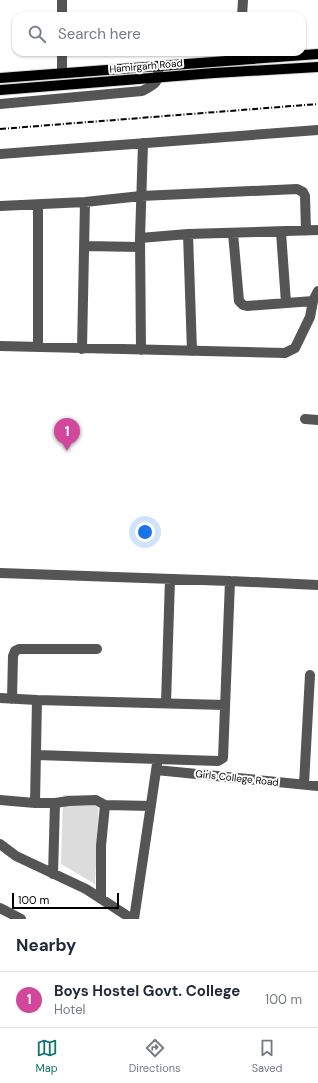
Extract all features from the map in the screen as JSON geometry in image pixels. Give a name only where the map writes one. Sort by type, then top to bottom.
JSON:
[{"type":"main road","name":"Hamirgarh Road","points":[[306,54],[318,54]]},
{"type":"main road","name":"Hamirgarh Road","points":[[0,78],[158,66],[240,56]]},
{"type":"main road","name":"Hamirgarh Road","points":[[0,90],[159,77],[318,67]]},
{"type":"street","points":[[62,0],[62,12]]},
{"type":"street","points":[[242,12],[243,0]]},
{"type":"street","points":[[62,56],[62,74]]},
{"type":"street","points":[[0,104],[142,91],[157,82],[159,77],[158,66]]},
{"type":"street","points":[[0,154],[318,130]]},
{"type":"street","points":[[141,350],[140,243],[143,143]]},
{"type":"street","points":[[0,206],[86,202],[141,196],[296,189],[303,192],[305,196],[306,231]]},
{"type":"street","points":[[82,349],[86,202]]},
{"type":"street","points":[[38,205],[38,347]]},
{"type":"street","points":[[85,246],[140,243],[188,234],[318,230]]},
{"type":"street","points":[[281,232],[286,303]]},
{"type":"street","points":[[233,233],[239,301],[243,305],[247,306],[313,301]]},
{"type":"street","points":[[188,234],[192,351]]},
{"type":"street","points":[[0,346],[285,353],[295,348],[314,319],[313,301],[318,291]]},
{"type":"street","points":[[305,420],[318,420]]},
{"type":"street","points":[[0,573],[230,580],[318,585]]},
{"type":"street","points":[[166,703],[170,578]]},
{"type":"street","points":[[37,755],[157,765],[218,761],[223,758],[230,580]]},
{"type":"street","points":[[12,699],[13,656],[15,651],[19,649],[98,649]]},
{"type":"street","points":[[304,784],[310,675]]},
{"type":"street","points":[[0,698],[225,704]]},
{"type":"street","points":[[36,803],[37,700]]},
{"type":"street","points":[[0,844],[16,856],[86,889],[133,919],[157,765]]},
{"type":"street","name":"Girls College Road","points":[[157,765],[318,786]]},
{"type":"street","points":[[0,800],[55,803],[96,800],[105,805],[151,806]]},
{"type":"street","points":[[53,874],[55,803]]},
{"type":"street","points":[[101,899],[101,846],[105,805]]},
{"type":"street","points":[[0,908],[21,919]]},
{"type":"shaded area","points":[[63,795],[99,796],[95,884],[61,864]]},
{"type":"railway","points":[[0,129],[318,104]]},
{"type":"place","name":"Boys Hostel Govt. College","points":[[67,451]]}]
